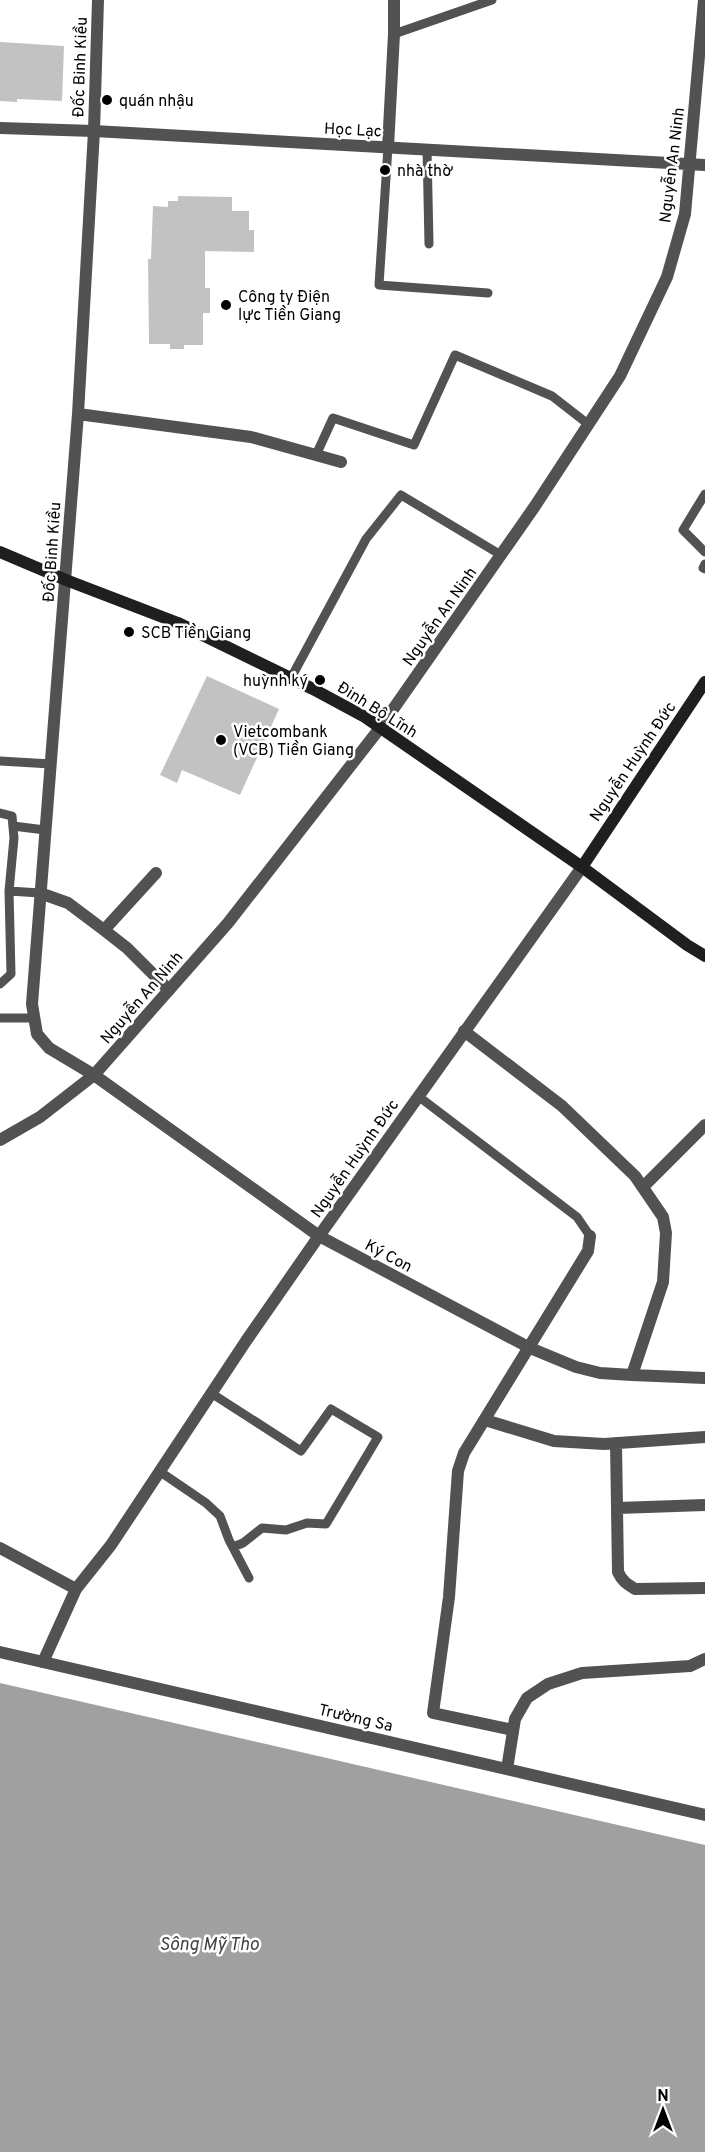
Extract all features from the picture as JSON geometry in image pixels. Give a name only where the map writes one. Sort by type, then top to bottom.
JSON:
[{"type":"main road","name":"Đinh Bộ Lĩnh","points":[[0,552],[178,623],[366,717],[582,867],[705,956]]},
{"type":"main road","name":"Nguyễn Huỳnh Đức","points":[[582,867],[705,682]]},
{"type":"street","name":"Đốc Binh Kiều","points":[[94,1075],[49,1048],[37,1034],[32,1004],[78,414],[94,131],[98,0]]},
{"type":"street","points":[[388,147],[394,0]]},
{"type":"street","name":"Nguyễn An Ninh","points":[[0,1140],[40,1117],[94,1075],[228,923],[381,728],[501,555],[620,376],[667,277],[686,214],[702,64],[704,0]]},
{"type":"street","name":"Học Lạc","points":[[0,128],[94,131],[705,165]]},
{"type":"street","points":[[78,414],[251,437],[341,462]]},
{"type":"street","name":"Nguyễn Huỳnh Đức","points":[[43,1662],[76,1589],[111,1545],[319,1236],[582,867]]},
{"type":"street","points":[[104,930],[156,873]]},
{"type":"street","points":[[40,893],[68,903],[128,948],[169,990]]},
{"type":"street","points":[[464,1031],[562,1106],[635,1176],[663,1217],[666,1233],[663,1282],[632,1376]]},
{"type":"street","name":"Ký Con","points":[[94,1075],[319,1236],[530,1348],[600,1373],[705,1378]]},
{"type":"street","points":[[644,1187],[705,1125]]},
{"type":"street","points":[[513,1730],[433,1713],[448,1597],[458,1471],[464,1453],[588,1251],[590,1236]]},
{"type":"street","points":[[485,1420],[554,1441],[616,1443],[705,1437]]},
{"type":"street","points":[[616,1443],[618,1572],[626,1584],[635,1589],[705,1588]]},
{"type":"street","points":[[618,1508],[705,1505]]},
{"type":"street","points":[[0,1548],[76,1589]]},
{"type":"street","name":"Trường Sa","points":[[0,1652],[705,1815]]},
{"type":"street","points":[[507,1769],[515,1719],[527,1698],[548,1684],[582,1672],[690,1666],[705,1659]]},
{"type":"lane","points":[[394,34],[492,0]]},
{"type":"lane","points":[[388,147],[379,285],[488,293]]},
{"type":"lane","points":[[427,149],[429,244]]},
{"type":"lane","points":[[316,455],[333,418],[414,445],[455,355],[552,396],[588,424]]},
{"type":"lane","points":[[705,494],[684,530],[705,552]]},
{"type":"lane","points":[[291,678],[366,539],[401,495],[501,555]]},
{"type":"lane","points":[[705,564],[705,569]]},
{"type":"lane","points":[[0,761],[51,764]]},
{"type":"lane","points":[[0,813],[12,816],[14,838],[9,891],[10,974],[0,984]]},
{"type":"lane","points":[[13,826],[45,830]]},
{"type":"lane","points":[[9,891],[40,893]]},
{"type":"lane","points":[[0,1018],[34,1018]]},
{"type":"lane","points":[[418,1096],[577,1217],[590,1236]]},
{"type":"lane","points":[[211,1394],[301,1451],[331,1409],[378,1437],[326,1524],[307,1523],[285,1530],[262,1528],[233,1547]]},
{"type":"lane","points":[[159,1472],[206,1503],[220,1516],[249,1578]]},
{"type":"water","name":"Sông Mỹ Tho","points":[[0,1683],[705,1845],[705,2152],[0,2152]]},
{"type":"building","points":[[0,42],[64,46],[62,101],[17,99],[17,102],[0,101]]},
{"type":"building","points":[[178,196],[232,197],[232,211],[249,211],[249,230],[254,230],[254,252],[205,251],[205,288],[210,288],[210,313],[203,313],[203,345],[184,345],[184,349],[170,349],[170,344],[149,344],[148,259],[151,259],[153,206],[168,207],[168,201],[178,201]]},
{"type":"building","name":"Vietcombank (VCB) Tiền Giang","points":[[207,676],[279,709],[240,795],[182,770],[177,783],[160,775]]},
{"type":"place","name":"quán nhậu","points":[[107,100]]},
{"type":"place","name":"nhà thờ","points":[[385,170]]},
{"type":"place","name":"Công ty Điện lực Tiền Giang","points":[[226,305]]},
{"type":"place","name":"SCB Tiền Giang","points":[[129,632]]},
{"type":"place","name":"huỳnh ký","points":[[320,680]]},
{"type":"place","name":"Vietcombank (VCB) Tiền Giang","points":[[221,740]]}]
